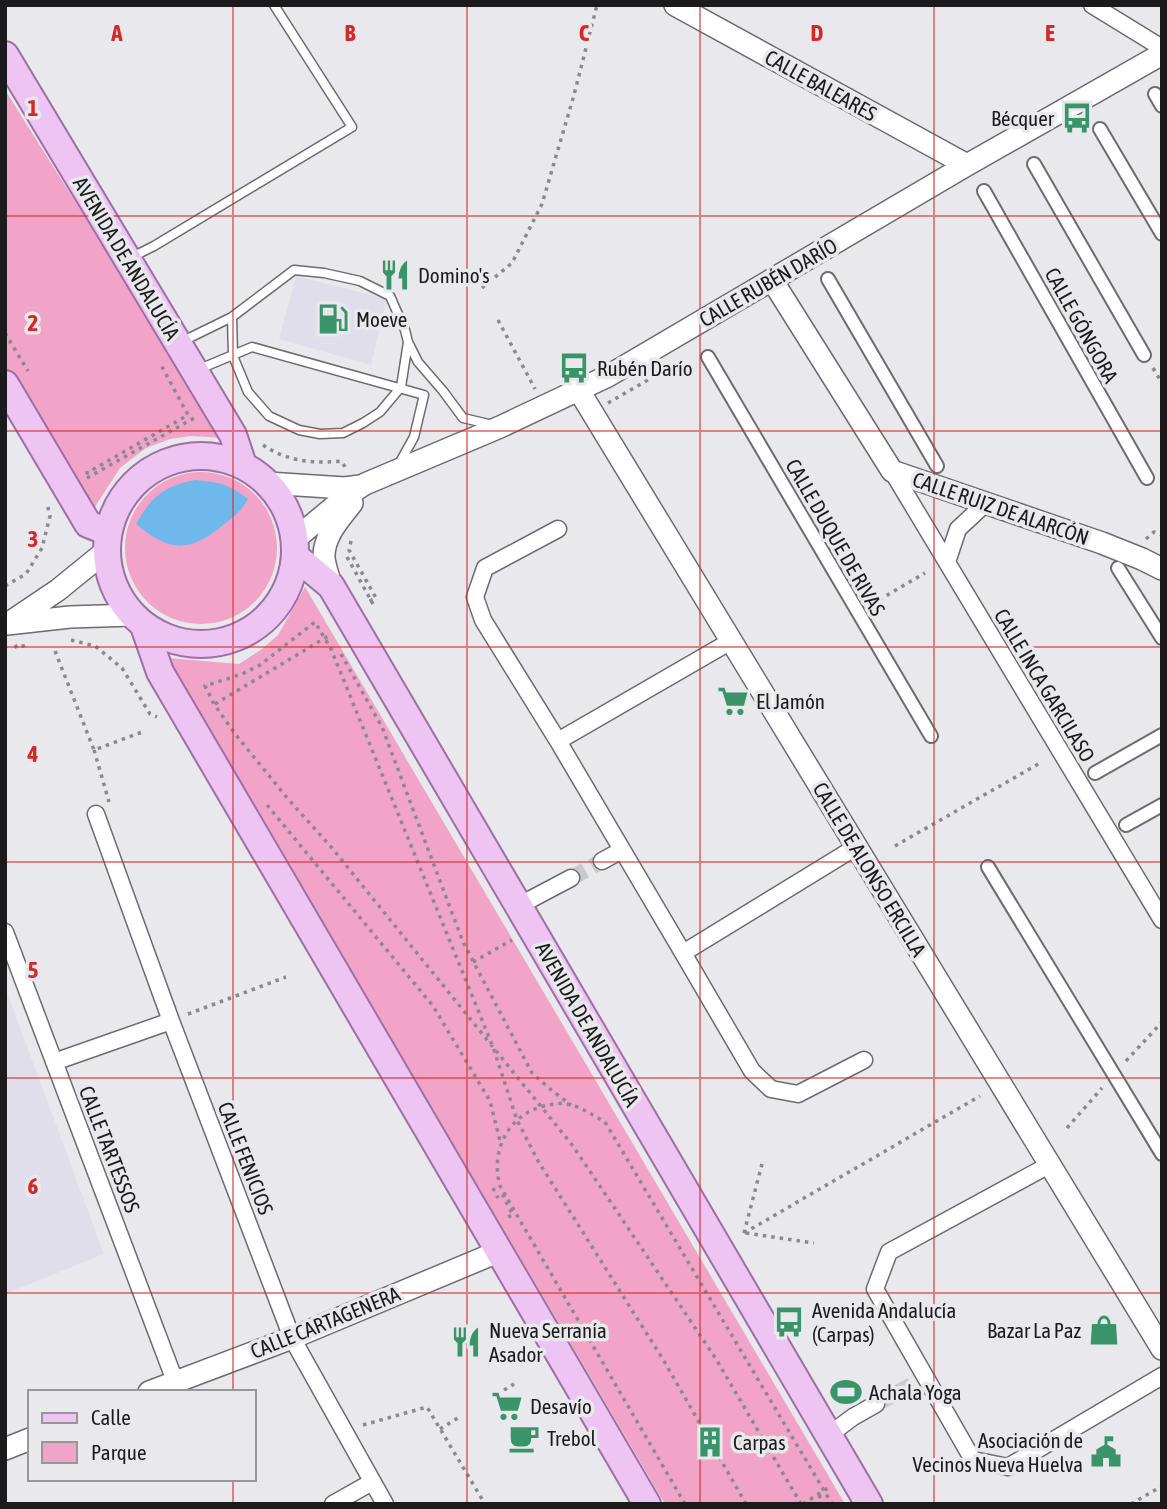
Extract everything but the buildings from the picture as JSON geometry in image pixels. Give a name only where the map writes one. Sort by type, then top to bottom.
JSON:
[{"type":"main road","name":"AVENIDA DE ANDALUCÍA","points":[[5,55],[233,435],[243,465]]},
{"type":"main road","points":[[5,384],[88,524],[107,542]]},
{"type":"main road","points":[[138,621],[170,639],[198,644],[226,640],[253,628],[274,609],[288,584],[294,548],[286,509],[267,483],[243,465],[216,456],[187,456],[159,465],[135,482],[118,505],[107,542],[113,586],[138,621],[160,672],[648,1504]]},
{"type":"main road","name":"AVENIDA DE ANDALUCÍA","points":[[294,548],[331,586],[869,1504]]},
{"type":"street","name":"CALLE BALEARES","points":[[675,5],[967,165]]},
{"type":"street","points":[[1092,5],[1162,48]]},
{"type":"street","name":"CALLE RUBÉN DARÍO","points":[[294,548],[348,495],[362,486],[500,427],[608,376],[1162,54]]},
{"type":"street","points":[[1155,94],[1162,106]]},
{"type":"street","points":[[1100,129],[1162,234]]},
{"type":"street","points":[[1034,164],[1144,355]]},
{"type":"street","name":"CALLE GÓNGORA","points":[[984,191],[1147,478]]},
{"type":"street","points":[[828,279],[937,466]]},
{"type":"street","name":"CALLE RUIZ DE ALARCÓN","points":[[772,280],[892,471],[1102,542],[1162,569]]},
{"type":"street","name":"CALLE DUQUE DE RIVAS","points":[[708,357],[931,736]]},
{"type":"street","name":"CALLE DE ALONSO ERCILLA","points":[[578,389],[1162,1349]]},
{"type":"street","name":"CALLE INCA GARCILASO","points":[[892,471],[1162,920]]},
{"type":"street","name":"CALLE RUBÉN DARÍO","points":[[267,483],[345,488],[362,486]]},
{"type":"street","points":[[331,586],[324,557],[328,538],[362,486]]},
{"type":"street","points":[[947,562],[958,529],[987,502]]},
{"type":"street","points":[[558,529],[485,568],[475,597],[483,620],[558,741],[752,1071],[771,1089],[798,1094],[864,1060]]},
{"type":"street","points":[[6,625],[58,590],[107,542]]},
{"type":"street","points":[[1118,568],[1162,638]]},
{"type":"street","points":[[6,625],[70,617],[138,621]]},
{"type":"street","points":[[558,741],[731,641]]},
{"type":"street","points":[[1095,773],[1162,735]]},
{"type":"street","points":[[1126,825],[1162,805]]},
{"type":"street","name":"CALLE FENICIOS","points":[[103,810],[171,1021],[292,1338],[385,1504]]},
{"type":"street","points":[[683,953],[856,847]]},
{"type":"street","points":[[602,861],[622,850]]},
{"type":"street","points":[[989,867],[1162,1154]]},
{"type":"street","points":[[518,906],[571,878]]},
{"type":"street","name":"CALLE TARTESSOS","points":[[5,933],[175,1381]]},
{"type":"street","points":[[54,1062],[171,1021]]},
{"type":"street","points":[[1049,1165],[889,1252],[874,1289],[919,1382],[973,1460],[1009,1467],[1162,1376]]},
{"type":"street","name":"CALLE CARTAGENERA","points":[[154,1390],[292,1338],[500,1251]]},
{"type":"street","points":[[829,1435],[876,1404]]},
{"type":"street","points":[[5,1449],[28,1440]]},
{"type":"street","points":[[333,1504],[372,1482]]},
{"type":"lane","points":[[128,259],[352,127],[274,5]]},
{"type":"lane","points":[[178,343],[232,317],[294,270],[360,281],[390,296],[418,362],[463,418],[500,427]]},
{"type":"lane","points":[[232,317],[233,355],[248,392],[269,416],[299,430],[320,434],[343,433],[380,412],[401,387],[408,342]]},
{"type":"lane","points":[[195,371],[252,347],[425,395],[414,437],[396,471]]},
{"type":"path","points":[[482,288],[512,263],[542,204],[597,5]]},
{"type":"path","points":[[498,320],[544,406]]},
{"type":"path","points":[[5,334],[32,379]]},
{"type":"path","points":[[86,471],[88,473],[188,415]]},
{"type":"path","points":[[86,479],[197,416]]},
{"type":"path","points":[[258,441],[266,448],[294,460],[326,463],[341,461]]},
{"type":"path","points":[[5,586],[26,573],[42,548],[50,516],[46,501],[50,499]]},
{"type":"path","points":[[351,540],[349,550],[376,598],[363,606]]},
{"type":"path","points":[[342,549],[372,602]]},
{"type":"path","points":[[858,612],[925,573]]},
{"type":"path","points":[[746,1504],[664,1361],[538,1161],[517,1120],[493,1047],[381,770],[331,649],[315,622],[260,665],[205,686],[214,704],[236,735],[332,848],[493,1047],[541,1107],[573,1146],[716,1359],[804,1503],[839,1481]]},
{"type":"path","points":[[6,625],[17,648],[40,641]]},
{"type":"path","points":[[207,708],[325,639],[330,635],[327,628]]},
{"type":"path","points":[[61,639],[95,646],[122,668],[150,714],[157,717],[164,713]]},
{"type":"path","points":[[337,647],[382,727],[463,942],[533,1073],[571,1105],[605,1122],[832,1504]]},
{"type":"path","points":[[55,652],[94,750],[103,810]]},
{"type":"path","points":[[94,750],[145,731]]},
{"type":"path","points":[[895,846],[1040,763]]},
{"type":"path","points":[[266,803],[433,1006],[490,1101],[500,1142],[496,1173],[500,1186],[685,1504]]},
{"type":"path","points":[[473,962],[519,936]]},
{"type":"path","points":[[188,1014],[286,977]]},
{"type":"path","points":[[744,1233],[980,1096]]},
{"type":"path","points":[[500,1142],[512,1123],[531,1109],[554,1103],[571,1105]]},
{"type":"path","points":[[744,1233],[762,1164]]},
{"type":"path","points":[[493,1188],[508,1217],[513,1215],[503,1196],[505,1195]]},
{"type":"path","points":[[744,1233],[814,1243]]},
{"type":"path","points":[[504,1390],[514,1384]]},
{"type":"path","points":[[361,1426],[427,1408],[485,1504]]},
{"type":"path","points":[[440,1429],[461,1416]]},
{"type":"path","points":[[1131,1504],[1162,1486]]},
{"type":"path","points":[[819,1495],[823,1504]]},
{"type":"shaded area","name":"Moeve","points":[[296,276],[387,299],[371,365],[279,339]]},
{"type":"shaded area","points":[[5,987],[104,1254],[5,1294]]},
{"type":"green space","points":[[5,90],[224,438],[190,436],[170,439],[146,448],[120,468],[91,513],[5,367]]},
{"type":"green space","points":[[201,472],[230,478],[255,494],[271,519],[277,548],[271,577],[255,602],[230,618],[201,624],[172,618],[147,602],[131,577],[125,548],[131,519],[147,494],[172,478]]},
{"type":"green space","points":[[305,587],[845,1504],[665,1504],[168,658],[239,664],[278,635]]},
{"type":"water","points":[[195,480],[223,485],[248,499],[240,511],[222,526],[188,545],[178,546],[158,540],[136,524],[160,494]]},
{"type":"tunnel","points":[[571,878],[602,861]]},
{"type":"tunnel","points":[[876,1404],[912,1385]]},
{"type":"place","name":"Bécquer","points":[[1077,118]]},
{"type":"place","name":"Domino's","points":[[395,275]]},
{"type":"place","name":"Moeve","points":[[333,319]]},
{"type":"place","name":"Rubén Darío","points":[[574,368]]},
{"type":"place","name":"El Jamón","points":[[733,701]]},
{"type":"place","name":"Avenida Andalucía (Carpas)","points":[[789,1322]]},
{"type":"place","name":"Bazar La Paz","points":[[1104,1330]]},
{"type":"place","name":"Nueva Serranía Asador","points":[[466,1342]]},
{"type":"place","name":"Achala Yoga","points":[[846,1392]]},
{"type":"place","name":"Desavío","points":[[507,1406]]},
{"type":"place","name":"Trebol","points":[[524,1438]]},
{"type":"place","name":"Carpas","points":[[710,1442]]},
{"type":"place","name":"Asociación de Vecinos Nueva Huelva","points":[[1106,1452]]}]
